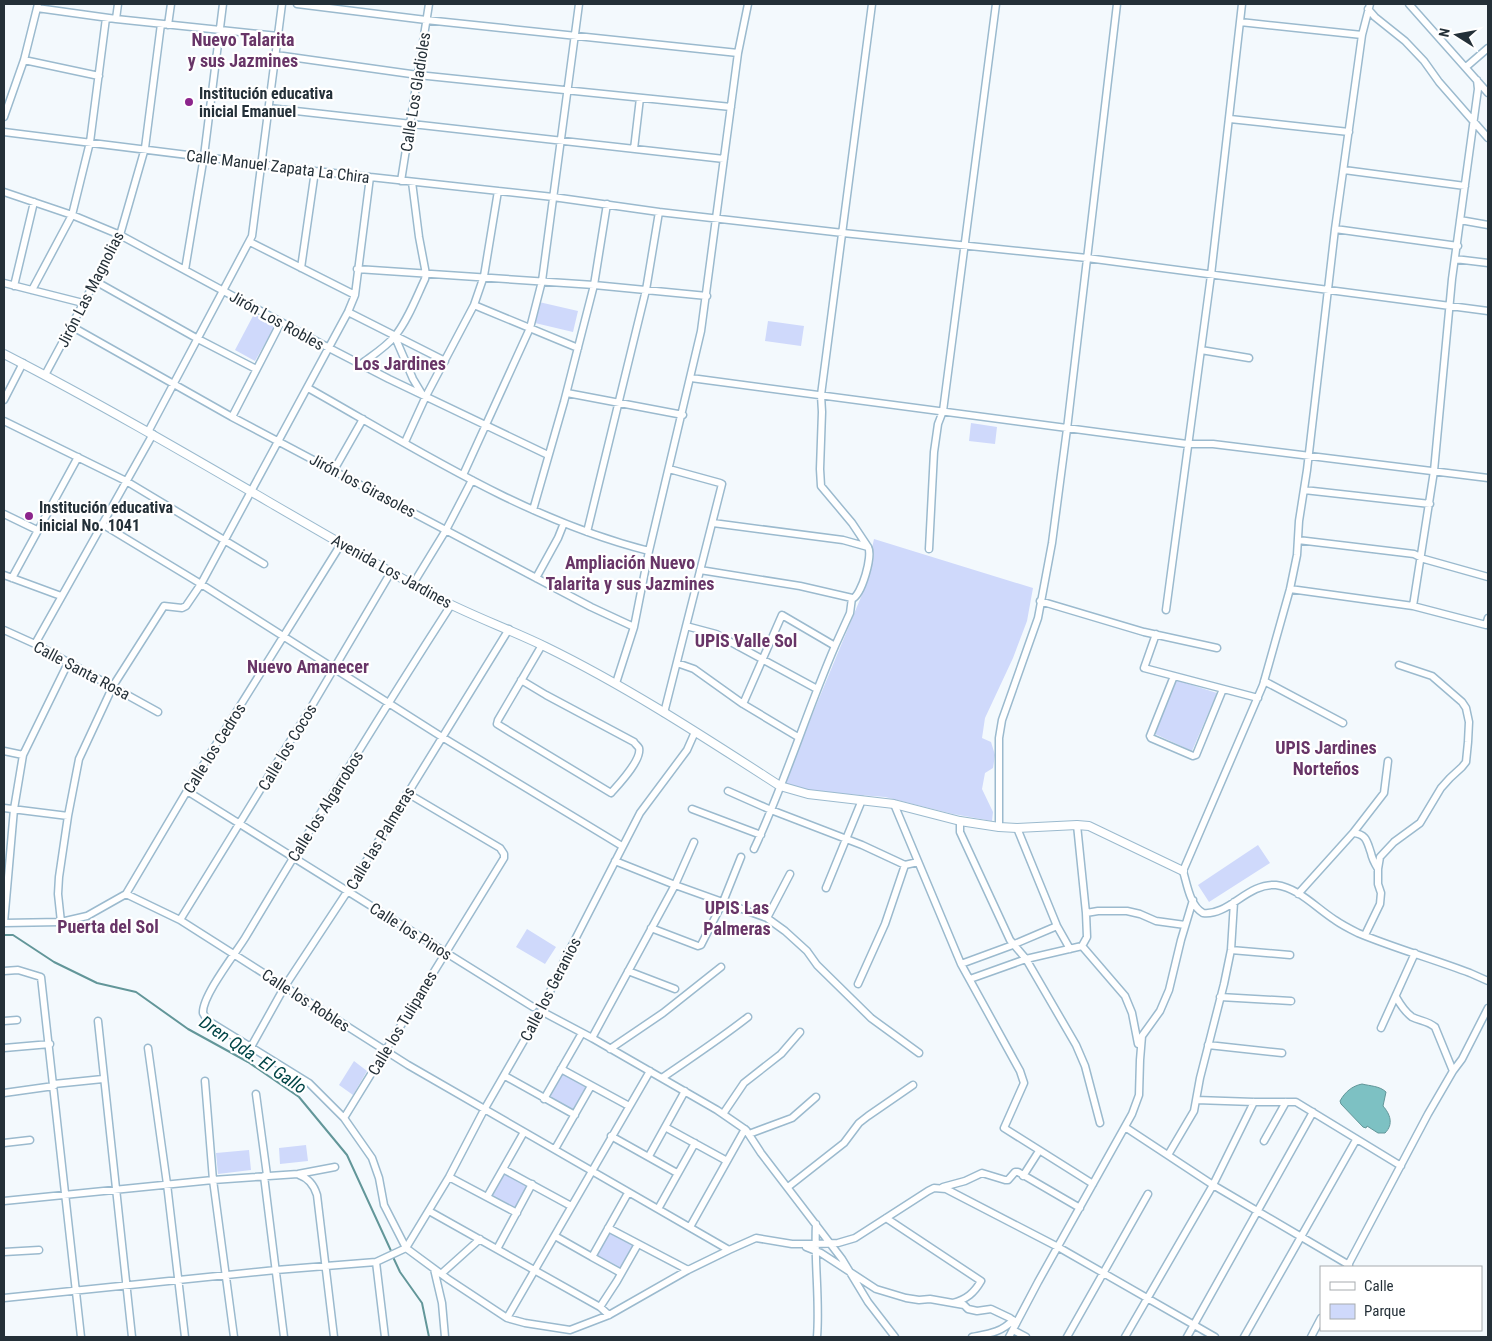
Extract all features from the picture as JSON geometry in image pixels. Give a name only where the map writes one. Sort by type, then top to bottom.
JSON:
[{"type":"street","points":[[116,19],[118,4]]},
{"type":"street","name":"Jirón Las Magnolias","points":[[45,375],[120,235],[145,148],[165,24],[171,4]]},
{"type":"street","points":[[186,270],[204,156],[223,4]]},
{"type":"street","points":[[35,644],[126,481],[174,384],[250,242],[282,4]]},
{"type":"street","points":[[297,4],[426,20],[738,53]]},
{"type":"street","name":"Calle Los Gladioles","points":[[401,181],[429,4]]},
{"type":"street","points":[[463,475],[530,328],[542,281],[579,4]]},
{"type":"street","points":[[616,683],[634,627],[649,551],[691,378],[707,296],[738,53],[748,4]]},
{"type":"street","points":[[754,849],[771,810],[817,688],[850,612],[852,599],[857,596],[862,587],[871,553],[852,523],[821,486],[820,469],[821,395],[872,4]]},
{"type":"street","points":[[929,549],[934,452],[938,424],[943,411],[996,4]]},
{"type":"street","points":[[999,827],[999,738],[1002,720],[1038,618],[1052,543],[1116,4]]},
{"type":"street","points":[[1166,610],[1211,275],[1242,4]]},
{"type":"street","points":[[1409,4],[1488,93]]},
{"type":"street","points":[[4,117],[24,60],[38,6],[106,18],[278,36]]},
{"type":"street","points":[[1369,6],[1362,35],[1335,229],[1299,521],[1297,554],[1290,589],[1258,698],[1183,871],[1199,911],[1208,914],[1213,913],[1253,889],[1262,886],[1287,887],[1334,920],[1365,935],[1488,981]]},
{"type":"street","points":[[1369,6],[1375,17],[1405,41],[1424,61],[1439,82],[1488,138]]},
{"type":"street","points":[[32,290],[72,215],[90,142],[106,18]]},
{"type":"street","points":[[1240,22],[1362,35]]},
{"type":"street","points":[[1466,67],[1488,48]]},
{"type":"street","points":[[276,55],[418,75],[731,107]]},
{"type":"street","points":[[24,60],[99,76]]},
{"type":"street","points":[[1413,606],[1430,504],[1455,259],[1478,89],[1477,80]]},
{"type":"street","points":[[634,150],[640,98]]},
{"type":"street","points":[[269,108],[724,159]]},
{"type":"street","points":[[1230,119],[1349,132]]},
{"type":"street","name":"Calle Manuel Zapata La Chira","points":[[4,132],[145,148],[315,171],[553,197],[660,212],[1087,258],[1488,311]]},
{"type":"street","points":[[1344,170],[1465,186]]},
{"type":"street","points":[[301,268],[315,171]]},
{"type":"street","points":[[61,922],[58,894],[59,877],[79,759],[113,686],[164,606],[182,608],[186,606],[201,584],[280,441],[348,312],[355,295],[370,177]]},
{"type":"street","points":[[361,364],[395,337],[405,321],[426,274],[412,182]]},
{"type":"street","points":[[404,442],[424,396],[445,361],[474,305],[484,276],[498,191]]},
{"type":"street","name":"Jirón Los Robles","points":[[4,192],[72,215],[120,235],[329,348],[548,455]]},
{"type":"street","points":[[14,286],[34,202]]},
{"type":"street","points":[[533,510],[567,393],[594,285],[607,204]]},
{"type":"street","points":[[587,532],[646,290],[660,212]]},
{"type":"street","points":[[1460,220],[1488,225]]},
{"type":"street","points":[[1335,229],[1458,246]]},
{"type":"street","points":[[250,242],[355,295]]},
{"type":"street","points":[[1455,259],[1488,263]]},
{"type":"street","points":[[357,269],[484,276],[707,296]]},
{"type":"street","points":[[95,281],[256,369]]},
{"type":"street","points":[[4,283],[84,303]]},
{"type":"street","points":[[474,305],[578,348]]},
{"type":"street","points":[[348,312],[445,361]]},
{"type":"street","points":[[232,417],[281,322]]},
{"type":"street","name":"Jirón los Girasoles","points":[[71,326],[232,417],[591,607],[634,627]]},
{"type":"street","points":[[395,337],[413,380],[424,396]]},
{"type":"street","points":[[1200,350],[1249,358]]},
{"type":"street","name":"Avenida Los Jardines","points":[[4,354],[151,433],[341,544],[451,605],[509,629],[616,683],[780,786],[808,794],[894,804],[960,822],[1017,828],[1089,826],[1183,871]]},
{"type":"street","points":[[4,400],[23,363]]},
{"type":"street","points":[[691,378],[1067,429],[1187,444],[1213,444],[1488,478]]},
{"type":"street","points":[[308,388],[510,500],[612,542],[649,551]]},
{"type":"street","points":[[567,393],[682,415]]},
{"type":"street","points":[[334,470],[363,419]]},
{"type":"street","points":[[4,420],[126,481],[264,564]]},
{"type":"street","points":[[12,578],[78,457]]},
{"type":"street","points":[[664,713],[722,484],[669,469]]},
{"type":"street","points":[[414,584],[446,530],[472,480]]},
{"type":"street","points":[[1304,490],[1430,504]]},
{"type":"street","points":[[4,514],[37,530]]},
{"type":"street","points":[[536,578],[564,523]]},
{"type":"street","points":[[713,523],[843,540],[868,547]]},
{"type":"street","points":[[102,524],[201,584],[442,737],[622,846]]},
{"type":"street","points":[[1298,540],[1414,554],[1488,576]]},
{"type":"street","name":"Calle los Cedros","points":[[4,923],[61,922],[87,916],[126,894],[187,791],[341,544]]},
{"type":"street","points":[[700,570],[800,586],[852,599]]},
{"type":"street","name":"Calle los Cocos","points":[[180,920],[240,825],[391,572]]},
{"type":"street","points":[[4,575],[61,596]]},
{"type":"street","points":[[1290,589],[1413,606],[1486,625],[1488,620]]},
{"type":"street","points":[[1040,601],[1156,634],[1217,648]]},
{"type":"street","name":"Calle los Algarrobos","points":[[251,1047],[207,1020],[203,1013],[206,999],[292,857],[451,605]]},
{"type":"street","points":[[743,704],[782,615],[835,646]]},
{"type":"street","points":[[686,626],[716,634],[817,688]]},
{"type":"street","name":"Calle las Palmeras","points":[[251,1047],[285,986],[347,892],[509,629]]},
{"type":"street","name":"Calle Santa Rosa","points":[[4,630],[35,644],[158,712]]},
{"type":"street","points":[[1156,634],[1144,668],[1258,698]]},
{"type":"street","points":[[521,680],[634,742],[639,748],[639,755],[632,767],[611,794],[497,724],[521,680],[542,645]]},
{"type":"street","points":[[4,923],[14,809],[23,755],[68,663]]},
{"type":"street","points":[[677,663],[694,669],[743,704],[798,737]]},
{"type":"street","points":[[1365,935],[1380,904],[1381,893],[1378,884],[1378,869],[1380,857],[1387,848],[1420,823],[1441,788],[1466,762],[1469,722],[1466,708],[1462,702],[1432,676],[1399,664]]},
{"type":"street","points":[[1174,676],[1150,736],[1193,756],[1196,755],[1223,689]]},
{"type":"street","points":[[1264,682],[1343,723]]},
{"type":"street","name":"Calle los Geranios","points":[[406,1248],[430,1211],[484,1110],[541,1011],[566,956],[640,813],[687,750],[695,732]]},
{"type":"street","points":[[4,751],[23,755]]},
{"type":"street","points":[[1298,894],[1353,833],[1384,793],[1388,761]]},
{"type":"street","name":"Calle los Pinos","points":[[187,791],[533,1008]]},
{"type":"street","points":[[728,791],[905,865],[918,862]]},
{"type":"street","name":"Calle los Tulipanes","points":[[344,1118],[502,863],[504,854],[407,793]]},
{"type":"street","points":[[826,888],[862,800]]},
{"type":"street","points":[[894,804],[961,964],[1013,1054],[1020,1071],[1024,1083],[1004,1128],[1093,1184]]},
{"type":"street","points":[[4,808],[68,816]]},
{"type":"street","points":[[692,810],[761,835]]},
{"type":"street","points":[[960,822],[960,832],[1010,940],[1026,959],[1079,1051],[1100,1123]]},
{"type":"street","points":[[1077,825],[1087,937],[1082,946]]},
{"type":"street","points":[[1017,828],[1057,926],[1070,948]]},
{"type":"street","points":[[1353,833],[1364,836],[1368,841],[1370,852],[1378,869]]},
{"type":"street","points":[[592,1038],[675,885],[694,842]]},
{"type":"street","points":[[651,928],[698,946],[701,944],[723,902],[741,857]]},
{"type":"street","points":[[615,861],[767,918],[807,951],[817,965],[871,1018],[919,1053]]},
{"type":"street","points":[[858,984],[885,924],[905,865]]},
{"type":"street","points":[[767,918],[790,874]]},
{"type":"street","name":"Calle los Robles","points":[[126,894],[180,920],[385,1051],[729,1250]]},
{"type":"street","points":[[1009,1337],[1132,1114],[1139,1095],[1142,1036],[1160,1010],[1169,990],[1193,900]]},
{"type":"street","points":[[1168,1155],[1194,1111],[1231,950],[1234,902]]},
{"type":"street","points":[[1086,913],[1098,911],[1126,912],[1140,914],[1156,921],[1185,926]]},
{"type":"street","points":[[961,964],[1057,926]]},
{"type":"street","points":[[970,979],[1026,959],[1082,946]]},
{"type":"street","points":[[1082,946],[1125,996],[1138,1038],[1140,1060]]},
{"type":"street","points":[[1231,950],[1290,955]]},
{"type":"street","points":[[1381,1028],[1415,953]]},
{"type":"street","points":[[610,1049],[626,1040],[663,1013],[721,967]]},
{"type":"street","points":[[4,971],[18,970],[42,977],[81,1337]]},
{"type":"street","points":[[628,971],[675,989]]},
{"type":"street","points":[[1220,997],[1291,1002]]},
{"type":"street","points":[[1396,997],[1411,1016],[1429,1022],[1434,1028],[1453,1071]]},
{"type":"street","points":[[1125,1127],[1213,1185],[1348,1266],[1488,1008]]},
{"type":"street","points":[[541,1011],[685,1091],[724,1114],[747,1131],[851,1272],[868,1302],[895,1337]]},
{"type":"street","points":[[662,1078],[701,1050],[721,1039],[748,1017]]},
{"type":"street","points":[[4,1021],[17,1020]]},
{"type":"street","points":[[98,1021],[132,1337]]},
{"type":"street","points":[[724,1114],[744,1084],[781,1054],[800,1032]]},
{"type":"street","points":[[544,1099],[582,1033]]},
{"type":"street","points":[[4,1048],[50,1044]]},
{"type":"street","points":[[1208,1045],[1282,1052]]},
{"type":"street","points":[[251,1047],[310,1083],[344,1118],[372,1158],[379,1178],[384,1205],[406,1248],[507,1318],[524,1323],[570,1330],[609,1315],[688,1270],[756,1238],[815,1247],[855,1238],[928,1191],[953,1185],[982,1172],[1005,1180],[1008,1180],[1015,1172],[1080,1208]]},
{"type":"street","points":[[148,1048],[167,1184],[185,1337]]},
{"type":"street","points":[[561,1069],[629,1106]]},
{"type":"street","points":[[507,1318],[611,1136],[650,1072]]},
{"type":"street","points":[[505,1076],[575,1116]]},
{"type":"street","points":[[4,1093],[104,1079]]},
{"type":"street","points":[[205,1081],[213,1180],[234,1337]]},
{"type":"street","points":[[788,1187],[844,1143],[859,1123],[914,1085]]},
{"type":"street","points":[[555,1149],[591,1086]]},
{"type":"street","points":[[649,1156],[685,1091]]},
{"type":"street","points":[[256,1094],[284,1337]]},
{"type":"street","points":[[690,1228],[727,1161],[747,1131],[792,1118],[816,1098]]},
{"type":"street","points":[[1196,1100],[1296,1102],[1401,1166]]},
{"type":"street","points":[[1125,1337],[1213,1185],[1254,1102]]},
{"type":"street","points":[[1264,1141],[1286,1102]]},
{"type":"street","points":[[1187,1337],[1313,1112]]},
{"type":"street","points":[[665,1127],[727,1161]]},
{"type":"street","points":[[487,1197],[524,1132]]},
{"type":"street","points":[[611,1136],[677,1173]]},
{"type":"street","points":[[4,1143],[30,1140]]},
{"type":"street","points":[[1244,1337],[1356,1140]]},
{"type":"street","points":[[658,1209],[695,1143]]},
{"type":"street","points":[[1023,1176],[1039,1150]]},
{"type":"street","points":[[4,1201],[167,1184],[298,1174],[335,1167]]},
{"type":"street","points":[[503,1169],[571,1206]]},
{"type":"street","points":[[298,1174],[305,1177],[317,1195],[334,1337]]},
{"type":"street","points":[[449,1177],[516,1213]]},
{"type":"street","points":[[497,1249],[532,1184]]},
{"type":"street","points":[[940,1187],[946,1188],[1058,1247],[1215,1337]]},
{"type":"street","points":[[592,1257],[628,1193]]},
{"type":"street","points":[[1066,1337],[1148,1194]]},
{"type":"street","points":[[430,1211],[600,1307],[609,1315]]},
{"type":"street","points":[[886,1218],[981,1281],[968,1297],[952,1303]]},
{"type":"street","points":[[816,1224],[818,1320],[816,1337]]},
{"type":"street","points":[[608,1228],[688,1270]]},
{"type":"street","points":[[555,1236],[621,1273]]},
{"type":"street","points":[[441,1274],[480,1239]]},
{"type":"street","points":[[600,1307],[638,1244]]},
{"type":"street","points":[[815,1247],[868,1285],[893,1295],[913,1299],[930,1299],[964,1305],[968,1309],[977,1311],[991,1309],[1000,1312],[1026,1337]]},
{"type":"street","points":[[4,1298],[276,1270],[376,1262],[406,1248]]},
{"type":"street","points":[[4,1252],[39,1250]]},
{"type":"street","points":[[376,1262],[385,1337]]},
{"type":"street","points":[[434,1269],[442,1303],[446,1337]]},
{"type":"street","points":[[1311,1337],[1320,1320]]},
{"type":"street","points":[[972,1337],[990,1334],[1014,1325]]},
{"type":"green space","points":[[539,302],[578,311],[573,332],[535,323]]},
{"type":"green space","points":[[254,314],[275,326],[255,361],[235,350]]},
{"type":"green space","points":[[768,321],[804,326],[801,346],[765,341]]},
{"type":"green space","points":[[971,423],[997,427],[995,444],[969,441]]},
{"type":"green space","points":[[874,539],[1033,588],[1027,621],[1013,658],[985,718],[982,738],[991,742],[995,755],[993,768],[985,773],[982,789],[993,812],[992,821],[953,814],[885,797],[821,792],[784,783],[861,597]]},
{"type":"green space","points":[[1176,680],[1217,693],[1192,751],[1155,734]]},
{"type":"green space","points":[[1258,845],[1270,863],[1209,902],[1198,885]]},
{"type":"green space","points":[[527,929],[556,947],[545,964],[516,947]]},
{"type":"green space","points":[[354,1061],[367,1071],[353,1095],[339,1085]]},
{"type":"green space","points":[[562,1074],[586,1087],[572,1111],[548,1098]]},
{"type":"green space","points":[[306,1145],[308,1161],[280,1164],[279,1148]]},
{"type":"green space","points":[[249,1150],[251,1170],[218,1174],[216,1153]]},
{"type":"green space","points":[[503,1172],[528,1185],[515,1209],[490,1196]]},
{"type":"green space","points":[[610,1232],[635,1245],[621,1269],[597,1256]]},
{"type":"shaded area","points":[[1362,1084],[1378,1087],[1386,1092],[1383,1106],[1388,1112],[1390,1123],[1385,1133],[1378,1133],[1367,1126],[1366,1128],[1363,1127],[1341,1104],[1340,1101],[1347,1092],[1355,1086]]},
{"type":"waterway","name":"Dren Qda. El Gallo","points":[[4,935],[13,935],[54,962],[97,983],[136,992],[188,1029],[248,1062],[299,1097],[347,1155],[392,1253]]},
{"type":"waterway","name":"Dren Qda. El Gallo","points":[[393,1257],[400,1272],[422,1303],[429,1337]]},
{"type":"place","name":"Institución educativa inicial Emanuel","points":[[189,102]]},
{"type":"place","name":"Institución educativa inicial No. 1041","points":[[29,516]]},
{"type":"district","name":"Nuevo Talarita y sus Jazmines","points":[[243,50]]},
{"type":"district","name":"Los Jardines","points":[[400,364]]},
{"type":"district","name":"Ampliación Nuevo Talarita y sus Jazmines","points":[[630,573]]},
{"type":"district","name":"UPIS Valle Sol","points":[[746,641]]},
{"type":"district","name":"Nuevo Amanecer","points":[[308,667]]},
{"type":"district","name":"UPIS Jardines Norteños","points":[[1326,758]]},
{"type":"district","name":"UPIS Las Palmeras","points":[[737,918]]},
{"type":"district","name":"Puerta del Sol","points":[[108,927]]}]
